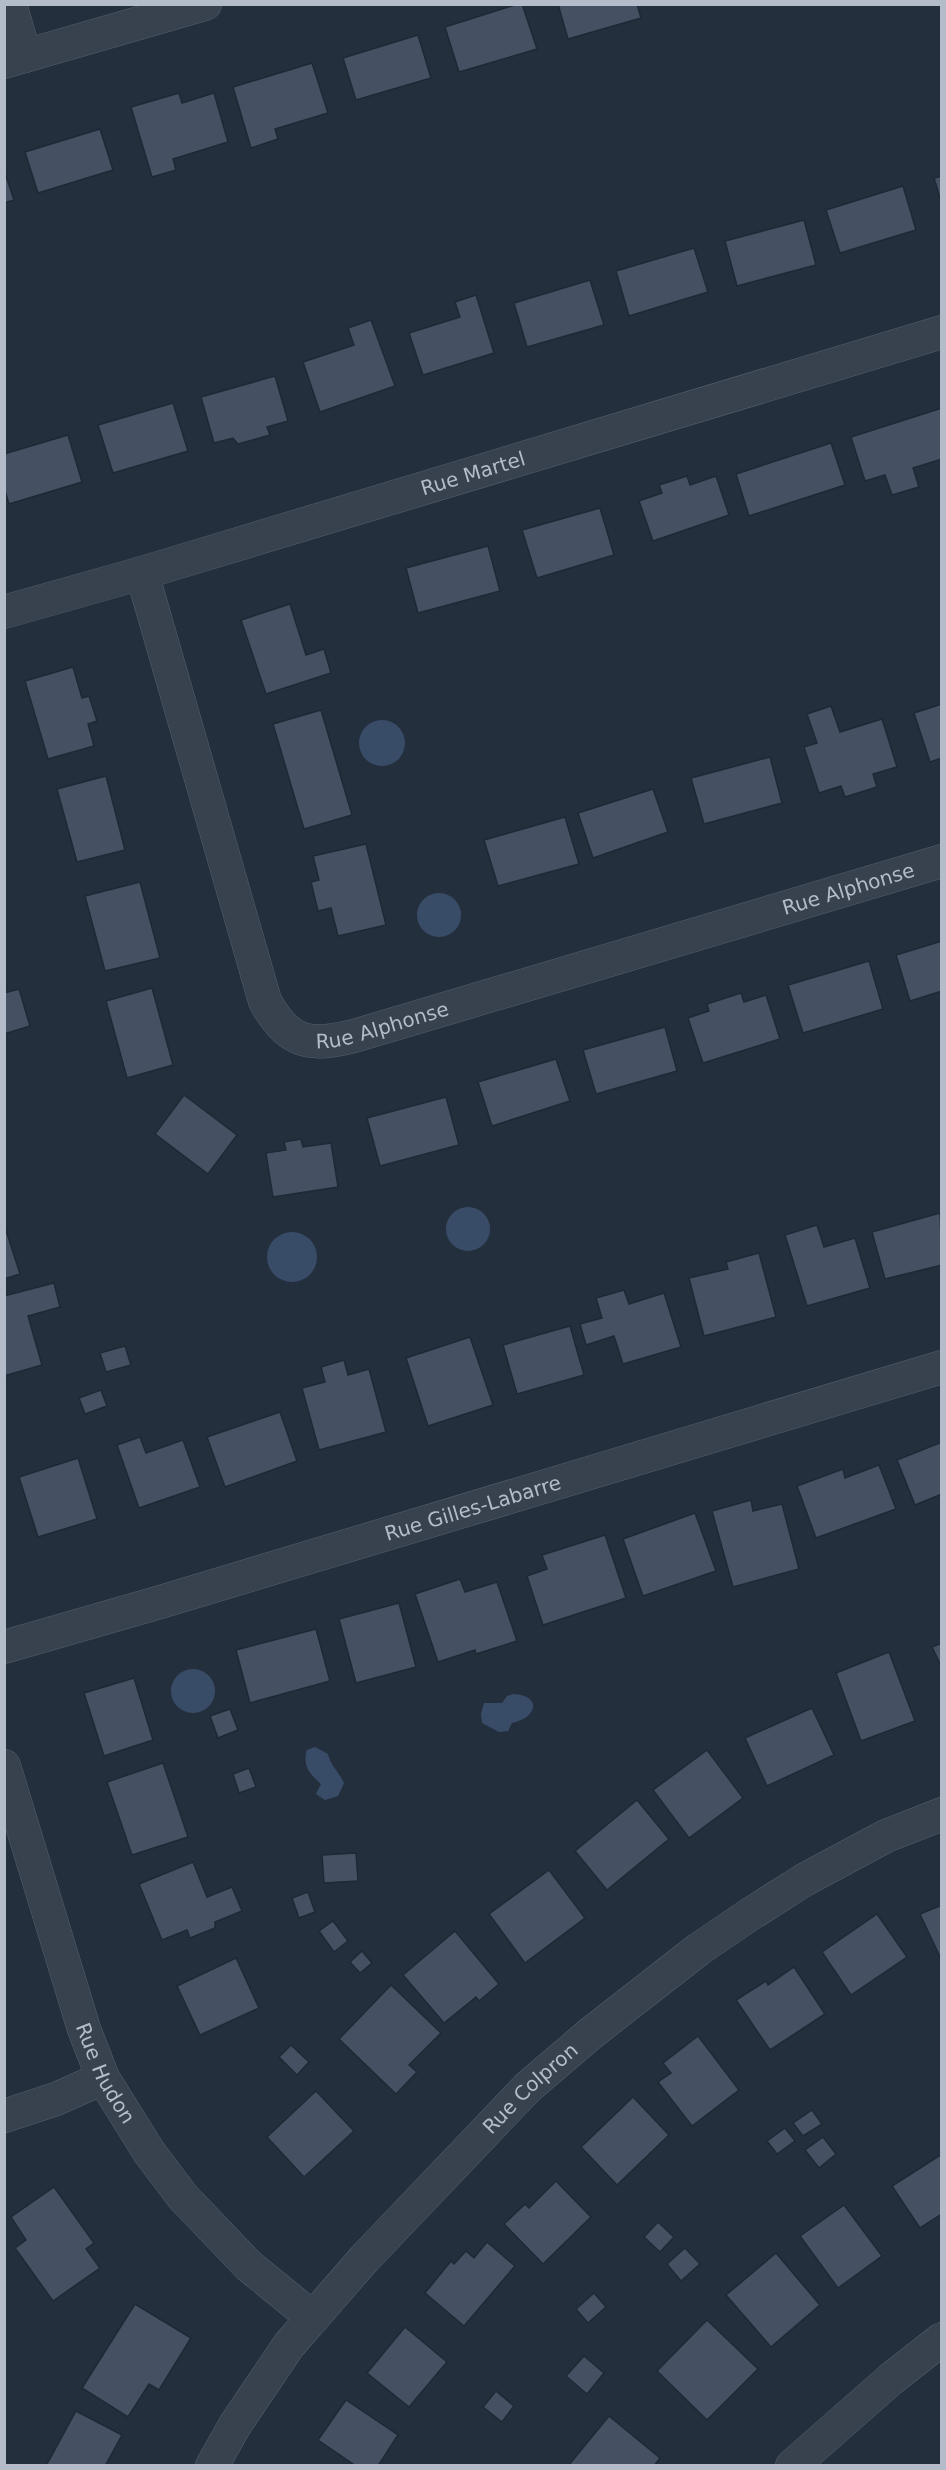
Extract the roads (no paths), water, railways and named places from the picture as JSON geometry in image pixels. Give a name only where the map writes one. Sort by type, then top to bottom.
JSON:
[{"type":"street","points":[[10,4],[15,59],[205,4]]},
{"type":"street","name":"Rue Martel","points":[[4,612],[142,573],[942,332]]},
{"type":"street","name":"Rue Alphonse","points":[[142,573],[265,1001],[272,1015],[283,1027],[310,1042],[328,1043],[354,1036],[942,861]]},
{"type":"street","name":"Rue Gilles-Labarre","points":[[4,1647],[213,1587],[942,1367]]},
{"type":"street","name":"Rue Hudon","points":[[4,1766],[84,2029],[103,2078],[149,2152],[183,2197],[249,2266],[313,2318]]},
{"type":"street","name":"Rue Colpron","points":[[212,2466],[235,2426],[289,2345],[458,2158],[528,2087],[590,2034],[699,1949],[758,1910],[804,1881],[886,1836],[942,1814]]},
{"type":"street","points":[[4,2116],[56,2099],[103,2078]]},
{"type":"street","points":[[792,2466],[883,2385],[942,2339]]},
{"type":"water","points":[[382,720],[398,727],[405,743],[398,759],[382,766],[366,759],[359,743],[366,727]]},
{"type":"water","points":[[439,893],[455,899],[461,915],[455,931],[439,937],[423,931],[417,915],[423,899]]},
{"type":"water","points":[[468,1207],[477,1208],[484,1213],[489,1220],[489,1238],[484,1245],[477,1250],[468,1251],[459,1250],[452,1245],[447,1238],[446,1229],[447,1220],[452,1213],[459,1208]]},
{"type":"water","points":[[287,1232],[297,1232],[310,1239],[317,1252],[317,1262],[310,1275],[297,1282],[287,1282],[278,1278],[271,1271],[267,1262],[267,1252],[271,1243],[278,1236]]},
{"type":"water","points":[[193,1669],[201,1670],[209,1675],[214,1683],[214,1699],[209,1707],[201,1712],[193,1713],[185,1712],[177,1707],[172,1699],[171,1691],[172,1683],[177,1675],[185,1670]]},
{"type":"water","points":[[522,1695],[532,1702],[533,1707],[527,1716],[512,1723],[508,1731],[499,1732],[482,1723],[481,1714],[484,1703],[502,1703],[507,1696]]},
{"type":"water","points":[[315,1747],[328,1754],[344,1783],[338,1796],[325,1800],[316,1794],[321,1784],[310,1773],[306,1765],[307,1750]]}]
